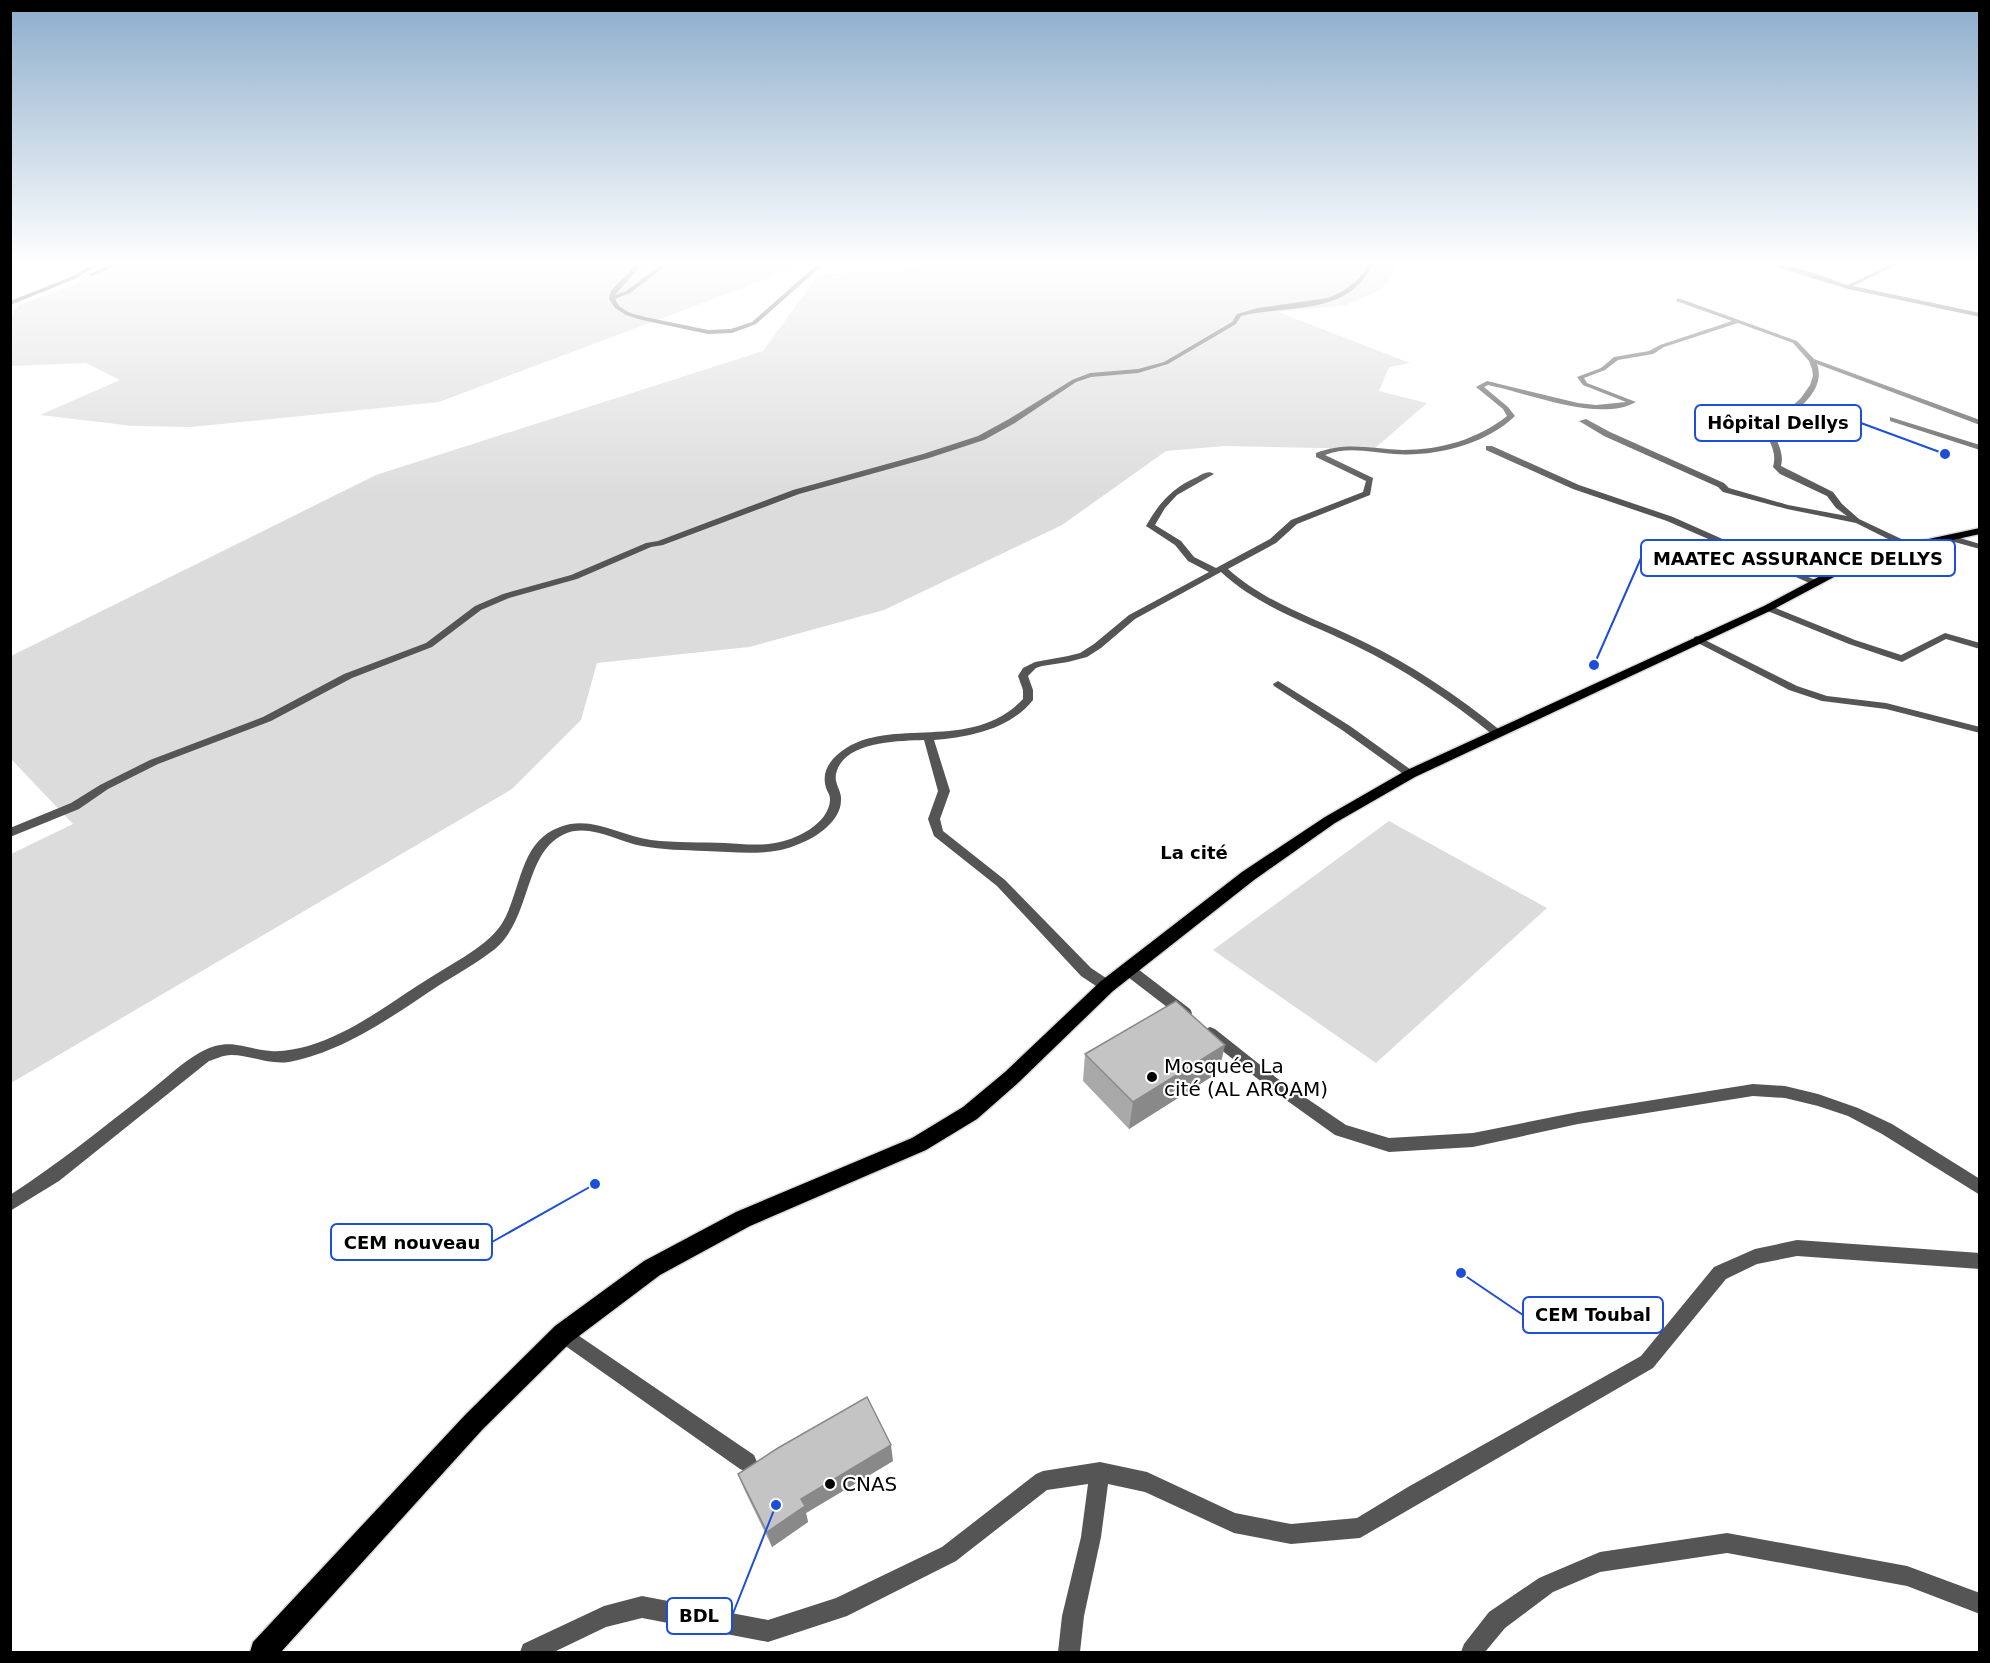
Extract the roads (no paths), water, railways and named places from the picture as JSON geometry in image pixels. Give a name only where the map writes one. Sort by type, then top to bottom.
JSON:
[{"type":"main road","points":[[262,1653],[474,1422],[563,1334],[652,1268],[743,1219],[919,1144],[970,1113],[1012,1077],[1107,986],[1248,876],[1330,820],[1410,774],[1768,608],[1845,567],[1909,546],[1980,531]]},
{"type":"street","points":[[10,833],[75,806],[104,787],[154,762],[267,719],[348,676],[429,645],[478,608],[506,596],[581,574],[649,545],[660,543],[796,492],[926,456],[981,438],[1074,381],[1090,375],[1138,371],[1166,363],[1204,341]]},
{"type":"street","points":[[10,1203],[53,1176],[204,1057],[232,1049],[262,1058],[286,1056],[335,1042],[358,1030],[484,949],[507,929],[513,918],[529,867],[543,843],[556,833],[584,826],[651,844],[764,848],[789,844],[811,834],[831,812],[836,798],[830,775],[833,766],[848,751],[876,740],[928,737],[970,730],[1009,717],[1028,700],[1028,690],[1023,679],[1027,669],[1035,665],[1084,655],[1094,650],[1114,629],[1132,617],[1273,541],[1294,522],[1367,493],[1370,480],[1319,455],[1324,452],[1355,448],[1403,452],[1427,450],[1476,437],[1500,427],[1512,416],[1506,408],[1479,387],[1487,383],[1579,405],[1608,408],[1622,406],[1633,402],[1585,384],[1580,377],[1603,369],[1616,358],[1651,353],[1678,341]]},
{"type":"street","points":[[1792,341],[1812,360],[1817,378],[1801,402],[1786,416],[1770,426],[1771,434],[1779,447],[1780,459],[1777,467],[1830,494],[1839,506],[1858,521],[1909,546]]},
{"type":"street","points":[[1812,360],[1980,423]]},
{"type":"street","points":[[1893,419],[1980,448]]},
{"type":"street","points":[[1583,421],[1628,444],[1721,485],[1726,490],[1787,507],[1858,521]]},
{"type":"street","points":[[1489,448],[1576,487],[1670,519],[1817,583]]},
{"type":"street","points":[[1210,474],[1183,485],[1163,503],[1150,526],[1178,543],[1191,559],[1220,571],[1265,602],[1406,667],[1441,689],[1497,733]]},
{"type":"street","points":[[1950,538],[1980,547]]},
{"type":"street","points":[[1768,608],[1852,642],[1902,659],[1945,636],[1980,646]]},
{"type":"street","points":[[1697,639],[1804,692],[1826,699],[1886,706],[1980,730]]},
{"type":"street","points":[[1278,684],[1346,728],[1410,774]]},
{"type":"street","points":[[928,737],[944,791],[934,819],[938,833],[1001,883],[1086,972],[1107,986]]},
{"type":"street","points":[[1129,970],[1273,1083],[1341,1130],[1389,1145],[1473,1140],[1684,1099],[1753,1090],[1785,1092],[1853,1112],[1887,1128],[1980,1188]]},
{"type":"street","points":[[531,1653],[604,1617],[642,1607],[768,1631],[839,1608],[950,1554],[1043,1481],[1100,1472],[1147,1482],[1234,1523],[1291,1534],[1360,1528],[1414,1494],[1647,1362],[1720,1273],[1755,1257],[1797,1248],[1980,1261]]},
{"type":"street","points":[[563,1334],[747,1462]]},
{"type":"street","points":[[1069,1653],[1073,1616],[1091,1537],[1100,1472]]},
{"type":"street","points":[[1472,1653],[1497,1620],[1546,1585],[1600,1562],[1726,1543],[1907,1576],[1980,1604]]},
{"type":"place","name":"Hôpital Dellys","points":[[1945,454]]},
{"type":"place","name":"MAATEC ASSURANCE DELLYS","points":[[1594,665]]},
{"type":"place","name":"Mosquée La cité (AL ARQAM)","points":[[1152,1077]]},
{"type":"place","name":"CEM nouveau","points":[[595,1184]]},
{"type":"place","name":"CEM Toubal","points":[[1461,1273]]},
{"type":"place","name":"CNAS","points":[[830,1484]]},
{"type":"place","name":"BDL","points":[[776,1505]]},
{"type":"district","name":"La cité","points":[[1194,853]]}]
